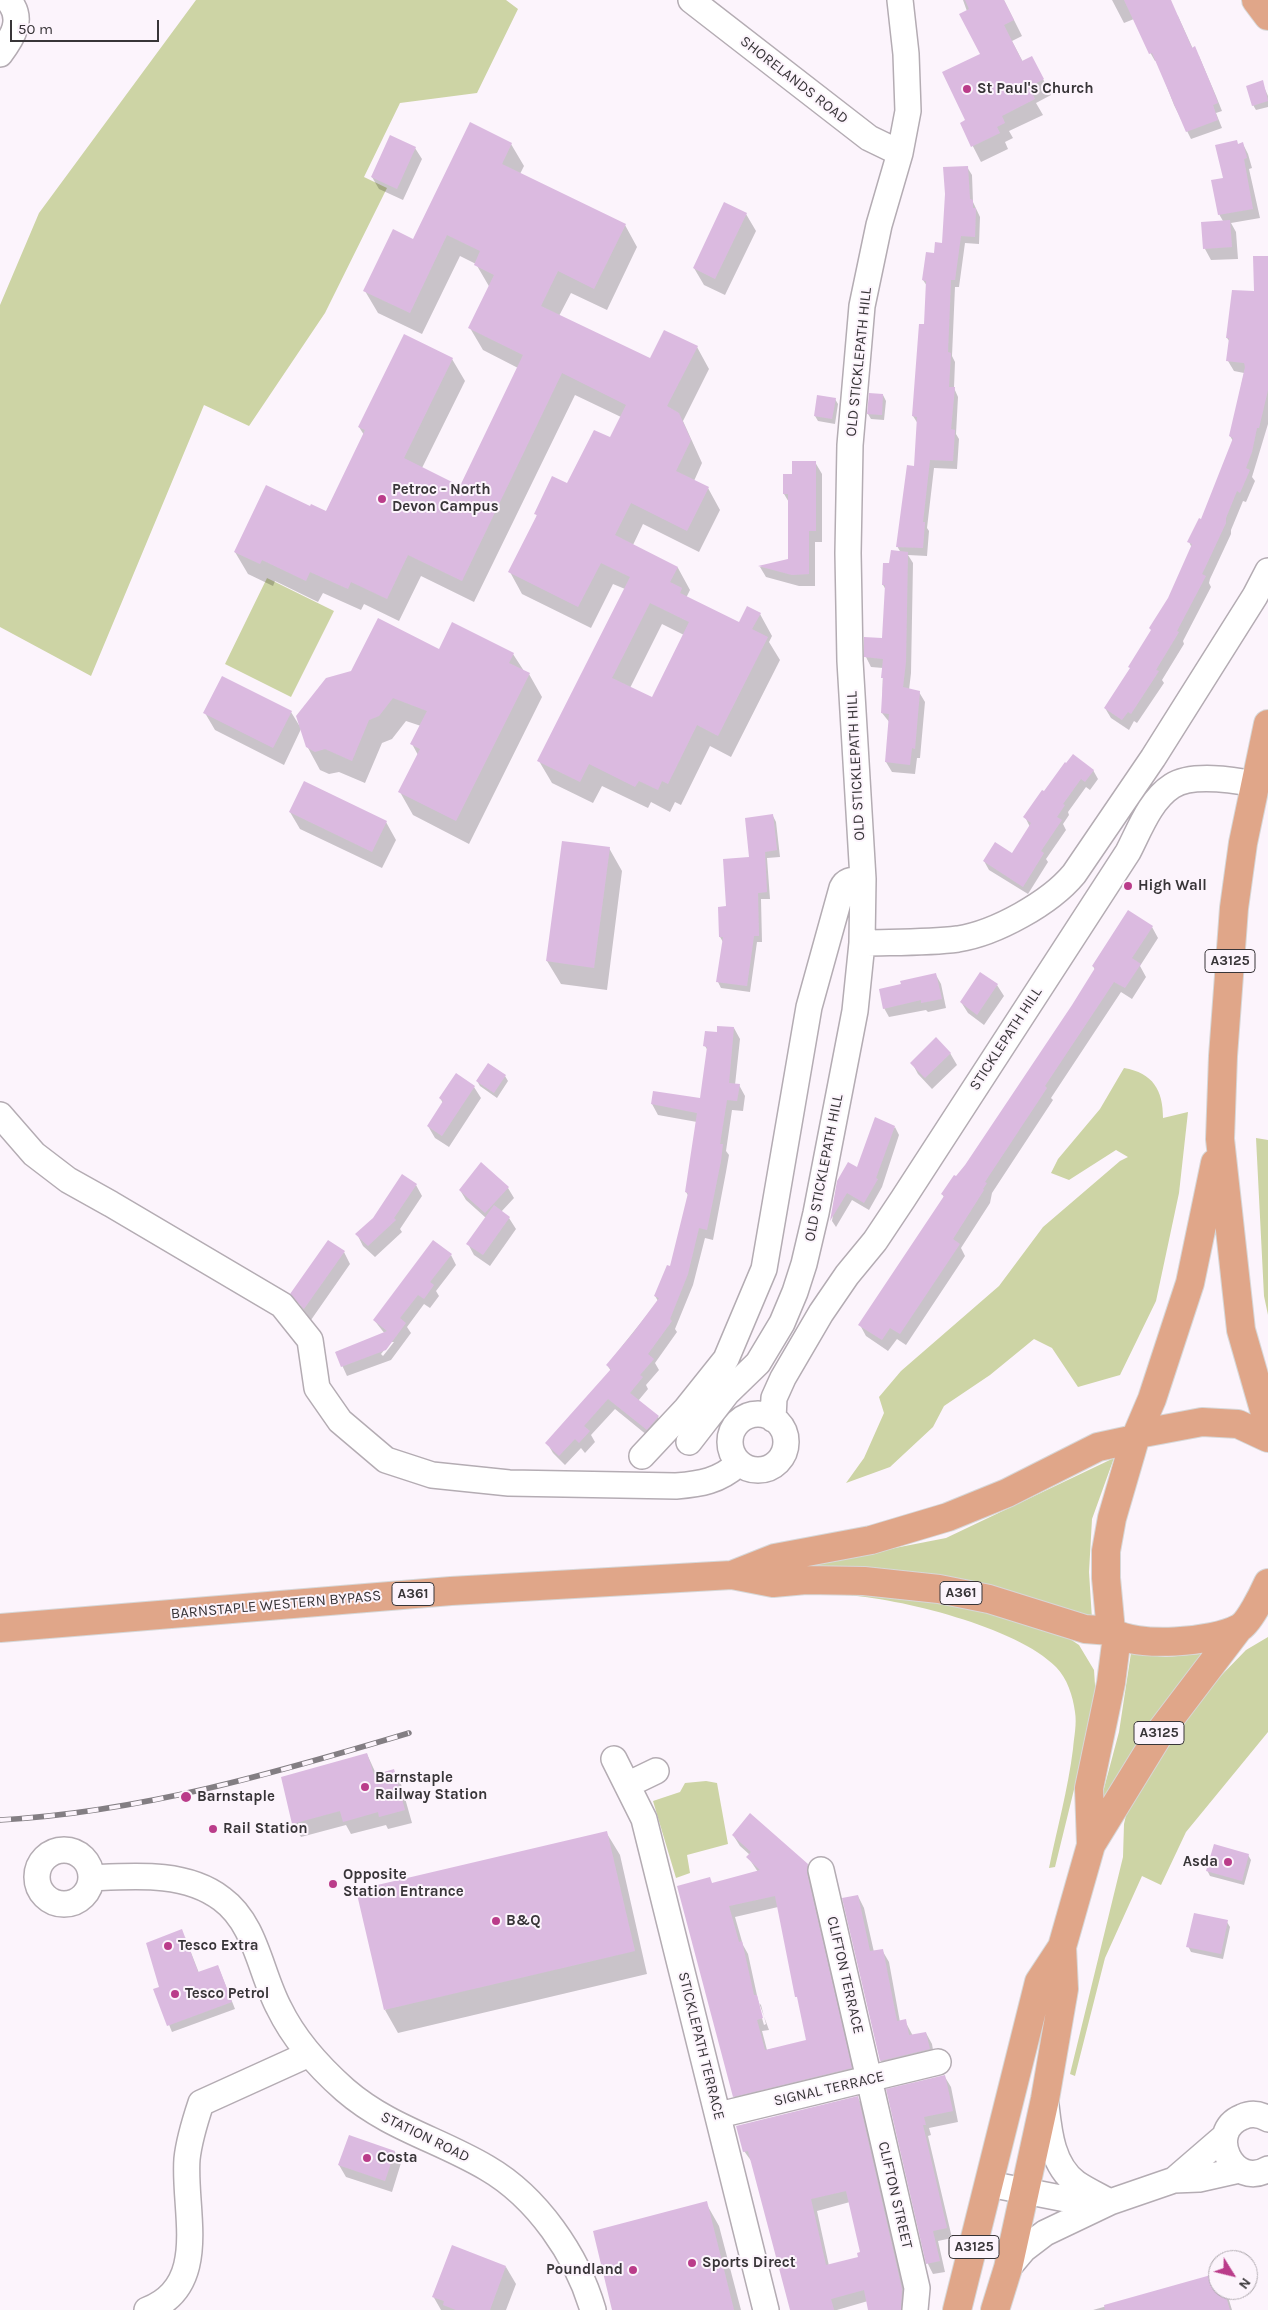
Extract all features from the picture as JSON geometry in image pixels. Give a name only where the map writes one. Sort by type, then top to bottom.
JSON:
[{"type":"main road","points":[[1256,0],[1268,16]]},
{"type":"main road","name":"A3125","points":[[1268,724],[1243,842],[1234,908],[1222,1056],[1220,1139],[1241,1330],[1268,1424]]},
{"type":"main road","name":"A3125","points":[[1136,1436],[1190,1283],[1220,1139]]},
{"type":"main road","name":"BARNSTAPLE WESTERN BYPASS","points":[[732,1575],[775,1558],[871,1540],[948,1517],[1007,1493],[1098,1447],[1136,1436],[1202,1422],[1238,1424],[1268,1438]]},
{"type":"main road","points":[[1114,1634],[1106,1578],[1106,1550],[1136,1436]]},
{"type":"main road","name":"BARNSTAPLE WESTERN BYPASS","points":[[0,1628],[451,1591],[732,1575],[773,1583],[806,1580],[864,1582],[939,1589],[989,1599],[1085,1629],[1147,1642],[1194,1641],[1251,1623]]},
{"type":"main road","points":[[1251,1623],[1268,1583]]},
{"type":"main road","name":"A3125","points":[[957,2310],[1039,1982],[1062,1948],[1091,1845],[1163,1728],[1251,1623]]},
{"type":"main road","name":"A3125","points":[[1091,1845],[1089,1788],[1111,1683],[1114,1634]]},
{"type":"main road","name":"A3125","points":[[995,2310],[1008,2268],[1045,2099],[1064,1988],[1062,1948]]},
{"type":"street","points":[[0,54],[14,35],[17,18],[12,4],[8,0]]},
{"type":"street","name":"SHORELANDS ROAD","points":[[691,0],[869,138],[900,153]]},
{"type":"street","name":"OLD STICKLEPATH HILL","points":[[689,1442],[727,1393],[758,1363],[782,1323],[798,1283],[816,1213],[856,1011],[862,943],[863,879],[850,661],[848,553],[850,445],[862,306],[880,225],[900,153],[908,111],[906,54],[900,0]]},
{"type":"street","points":[[862,943],[958,939],[974,935],[1027,911],[1064,886],[1153,758],[1255,596],[1268,571]]},
{"type":"street","name":"STICKLEPATH HILL","points":[[773,1418],[774,1398],[782,1378],[821,1313],[847,1275],[875,1241],[903,1199],[1128,852],[1151,809],[1172,786],[1182,782],[1214,779],[1256,784]]},
{"type":"street","points":[[642,1456],[686,1409],[726,1359],[764,1269],[809,1006],[844,883],[850,880],[863,879]]},
{"type":"street","points":[[0,1115],[34,1154],[68,1180],[282,1305],[310,1340],[317,1388],[340,1421],[386,1460],[432,1475],[509,1483],[676,1486],[703,1484],[716,1480],[738,1464]]},
{"type":"street","points":[[764,1414],[773,1418],[785,1434],[785,1446],[782,1456],[776,1463],[764,1470],[754,1470],[738,1464],[731,1450],[730,1441],[736,1424],[750,1415],[764,1414]]},
{"type":"street","name":"STICKLEPATH TERRACE","points":[[614,1759],[644,1819],[766,2310]]},
{"type":"street","points":[[627,1785],[656,1771]]},
{"type":"street","name":"CLIFTON TERRACE","points":[[821,1870],[869,2080]]},
{"type":"street","name":"STATION ROAD","points":[[91,1878],[138,1876],[176,1880],[201,1886],[222,1898],[240,1914],[279,2009],[309,2054],[345,2090],[370,2109],[394,2124],[488,2168],[529,2202],[554,2231],[574,2263],[588,2293],[593,2310]]},
{"type":"street","points":[[147,2310],[155,2307],[168,2297],[179,2284],[188,2265],[190,2239],[187,2159],[193,2126],[201,2103],[309,2054]]},
{"type":"street","name":"SIGNAL TERRACE","points":[[719,2115],[938,2062]]},
{"type":"street","name":"CLIFTON STREET","points":[[869,2080],[917,2288],[915,2310]]},
{"type":"street","points":[[1045,2099],[1052,2147],[1062,2166],[1074,2182],[1110,2202]]},
{"type":"street","points":[[1174,2180],[1225,2136],[1233,2123],[1240,2118],[1256,2115],[1268,2119]]},
{"type":"street","points":[[1225,2136],[1226,2155],[1239,2170]]},
{"type":"street","points":[[1008,2268],[1024,2249],[1045,2233],[1110,2202],[1174,2180],[1199,2178],[1239,2170],[1254,2174],[1268,2169]]},
{"type":"street","points":[[989,2184],[1076,2201],[1110,2202]]},
{"type":"green space","points":[[196,0],[506,0],[518,9],[477,93],[400,103],[364,177],[387,188],[325,313],[249,426],[204,405],[91,676],[0,627],[0,305],[39,213]]},
{"type":"green space","points":[[267,578],[334,611],[291,697],[225,664]]},
{"type":"green space","points":[[1124,1068],[1142,1074],[1154,1084],[1161,1099],[1163,1118],[1188,1112],[1179,1193],[1156,1301],[1120,1375],[1078,1387],[1052,1348],[1034,1339],[990,1375],[944,1406],[933,1427],[890,1467],[846,1483],[864,1458],[884,1413],[879,1397],[901,1371],[999,1286],[1043,1227],[1120,1161],[1128,1157],[1116,1150],[1069,1180],[1051,1173],[1058,1159],[1100,1109]]},
{"type":"green space","points":[[1256,1138],[1268,1140],[1268,1315],[1264,1296]]},
{"type":"green space","points":[[1114,1458],[1092,1519],[1089,1572],[1092,1619],[808,1571],[813,1564],[946,1538]]},
{"type":"green space","points":[[844,1588],[962,1603],[1067,1637],[1079,1645],[1094,1670],[1096,1700],[1055,1867],[1049,1868],[1068,1779],[1076,1721],[1071,1694],[1060,1671],[1038,1653],[1014,1639],[986,1627],[956,1617],[895,1602],[844,1595]]},
{"type":"green space","points":[[1268,1637],[1268,1732],[1186,1832],[1161,1885],[1142,1876],[1105,1958],[1075,2076],[1070,2074],[1123,1857],[1124,1824],[1127,1811],[1155,1760],[1211,1686],[1246,1650]]},
{"type":"green space","points":[[1131,1653],[1166,1657],[1211,1653],[1107,1798],[1103,1796],[1103,1792],[1119,1732]]},
{"type":"green space","points":[[706,1781],[717,1783],[728,1844],[687,1855],[690,1873],[676,1878],[653,1801],[680,1792],[685,1783]]},
{"type":"building","points":[[965,0],[1004,0],[1014,20],[1004,25],[1022,61],[1032,56],[1044,79],[1029,87],[1035,99],[1002,116],[1005,123],[997,127],[1000,133],[971,147],[960,123],[965,120],[942,72],[980,54],[959,14],[969,9]]},
{"type":"building","points":[[1124,0],[1171,0],[1192,48],[1195,46],[1212,87],[1218,103],[1213,105],[1218,120],[1186,132],[1152,53],[1149,54]]},
{"type":"building","points":[[1263,80],[1268,101],[1252,106],[1246,86]]},
{"type":"building","points":[[470,122],[512,143],[502,164],[626,224],[594,289],[558,271],[541,306],[650,358],[664,330],[698,346],[667,406],[679,413],[691,440],[676,471],[709,487],[687,531],[631,503],[615,535],[678,567],[670,582],[682,588],[680,593],[739,622],[747,606],[761,613],[752,629],[768,637],[718,736],[697,725],[668,784],[662,781],[658,790],[639,781],[635,787],[589,764],[580,782],[537,761],[630,577],[601,563],[578,607],[508,572],[537,515],[534,514],[552,476],[567,483],[594,430],[610,437],[626,405],[562,373],[462,581],[408,555],[387,599],[351,582],[348,589],[310,572],[306,581],[262,560],[260,564],[234,552],[266,485],[310,506],[311,504],[326,511],[365,430],[358,427],[404,334],[453,358],[404,458],[460,486],[523,355],[468,328],[494,275],[474,265],[480,251],[447,235],[410,313],[363,291],[393,229],[413,239]],"holes":[[[650,603],[689,622],[652,697],[612,678]]]},
{"type":"building","points":[[390,135],[416,147],[397,189],[371,177]]},
{"type":"building","points":[[1237,140],[1238,144],[1243,142],[1247,158],[1244,159],[1253,209],[1218,215],[1211,180],[1223,178],[1215,145]]},
{"type":"building","points":[[968,166],[970,199],[973,200],[973,208],[976,208],[975,237],[961,236],[955,280],[951,280],[948,352],[951,353],[949,387],[955,387],[951,429],[955,430],[953,461],[930,460],[923,522],[925,522],[923,548],[896,547],[907,465],[914,466],[917,417],[912,416],[919,324],[924,324],[926,281],[922,280],[926,252],[934,253],[935,242],[942,243],[945,194],[943,167]]},
{"type":"building","points":[[724,202],[747,213],[715,279],[693,268]]},
{"type":"building","points":[[1230,220],[1232,247],[1203,249],[1201,222]]},
{"type":"building","points":[[1253,256],[1268,256],[1268,390],[1259,428],[1257,428],[1252,452],[1246,468],[1250,470],[1240,493],[1237,491],[1226,518],[1226,523],[1202,574],[1206,576],[1177,631],[1179,632],[1156,670],[1159,671],[1131,714],[1128,712],[1122,720],[1104,708],[1130,668],[1128,667],[1151,630],[1149,628],[1168,598],[1192,544],[1187,542],[1199,518],[1201,519],[1233,438],[1229,436],[1245,367],[1244,363],[1226,361],[1229,338],[1226,338],[1232,290],[1254,291]]},
{"type":"building","points":[[869,393],[883,394],[882,415],[867,414]]},
{"type":"building","points":[[817,395],[836,398],[832,419],[814,416]]},
{"type":"building","points":[[792,461],[816,461],[816,531],[809,531],[809,574],[792,575],[758,566],[788,559],[788,494],[783,494],[783,474],[792,474]]},
{"type":"building","points":[[891,550],[908,552],[906,662],[903,687],[920,691],[915,749],[912,748],[910,765],[885,762],[889,714],[881,713],[883,659],[864,657],[864,637],[882,638],[885,585],[882,585],[883,563],[889,563]]},
{"type":"building","points":[[378,618],[439,649],[452,622],[514,653],[509,663],[530,673],[456,821],[398,792],[420,749],[410,744],[427,711],[393,698],[379,716],[369,720],[352,761],[325,749],[315,752],[306,747],[296,716],[326,678],[351,671]]},
{"type":"building","points":[[222,676],[292,711],[273,748],[203,713]]},
{"type":"building","points":[[1073,754],[1094,770],[1085,782],[1081,779],[1063,804],[1065,805],[1057,817],[1062,820],[1041,851],[1044,853],[1023,887],[983,861],[995,842],[1012,853],[1031,823],[1023,817],[1042,790],[1044,791]]},
{"type":"building","points":[[304,781],[387,821],[372,852],[289,812]]},
{"type":"building","points":[[773,814],[777,850],[765,852],[767,892],[758,893],[759,936],[754,936],[747,986],[716,982],[723,937],[719,937],[718,907],[726,906],[723,859],[749,857],[745,818]]},
{"type":"building","points":[[562,841],[610,847],[594,968],[546,961]]},
{"type":"building","points":[[1128,910],[1153,926],[1132,958],[1141,964],[1125,988],[1114,982],[1045,1086],[1047,1088],[985,1182],[987,1183],[984,1190],[953,1239],[960,1244],[900,1334],[890,1328],[882,1340],[858,1325],[944,1196],[941,1194],[954,1175],[956,1176],[965,1165],[1072,1005],[1095,968],[1092,966]]},
{"type":"building","points":[[980,972],[998,984],[977,1015],[960,1002]]},
{"type":"building","points":[[936,973],[942,999],[921,1003],[921,1000],[883,1009],[879,989],[901,984],[900,981]]},
{"type":"building","points":[[717,1026],[734,1027],[729,1083],[740,1084],[737,1101],[727,1100],[720,1144],[723,1144],[721,1161],[707,1230],[699,1228],[688,1274],[670,1319],[672,1321],[648,1354],[654,1359],[640,1375],[643,1377],[630,1393],[659,1416],[647,1430],[608,1399],[584,1426],[590,1431],[579,1443],[575,1439],[559,1456],[545,1443],[611,1369],[606,1365],[659,1298],[654,1296],[667,1265],[670,1266],[688,1193],[685,1192],[697,1113],[651,1104],[653,1091],[700,1098],[707,1047],[703,1046],[705,1031],[717,1032]]},
{"type":"building","points":[[936,1037],[951,1053],[925,1078],[910,1063]]},
{"type":"building","points":[[488,1063],[506,1075],[494,1093],[476,1081]]},
{"type":"building","points":[[456,1073],[475,1086],[442,1136],[427,1126],[443,1101],[439,1098]]},
{"type":"building","points":[[875,1117],[895,1126],[876,1178],[878,1179],[864,1203],[847,1193],[830,1221],[837,1181],[848,1162],[857,1167]]},
{"type":"building","points":[[481,1162],[509,1187],[485,1213],[459,1190]]},
{"type":"building","points":[[402,1174],[417,1184],[394,1218],[396,1220],[368,1246],[355,1234],[373,1218]]},
{"type":"building","points":[[494,1205],[510,1217],[483,1255],[466,1244]]},
{"type":"building","points":[[328,1240],[345,1251],[304,1309],[290,1294]]},
{"type":"building","points":[[433,1240],[452,1254],[430,1282],[434,1285],[424,1299],[418,1295],[400,1318],[406,1323],[386,1350],[341,1367],[335,1352],[387,1331],[373,1320]]},
{"type":"building","name":"Barnstaple Railway Station","points":[[367,1753],[374,1775],[394,1769],[405,1810],[379,1817],[378,1812],[343,1822],[340,1811],[292,1824],[281,1777]]},
{"type":"building","points":[[750,1813],[808,1864],[807,1873],[852,2068],[733,2097],[677,1886],[710,1877],[712,1883],[760,1870],[746,1857],[751,1852],[732,1835]],"holes":[[[775,1896],[795,1997],[797,1997],[806,2040],[765,2050],[757,2020],[763,2018],[757,1995],[754,1995],[742,1941],[739,1942],[729,1906]]]},
{"type":"building","name":"B&Q","points":[[607,1831],[635,1951],[384,2010],[356,1890]]},
{"type":"building","name":"Asda","points":[[1214,1844],[1249,1854],[1242,1881],[1206,1871]]},
{"type":"building","points":[[858,1895],[870,1951],[883,1949],[897,2021],[906,2019],[909,2035],[926,2032],[930,2049],[880,2061],[842,1898]]},
{"type":"building","points":[[1194,1913],[1228,1920],[1221,1954],[1186,1947]]},
{"type":"building","points":[[182,1929],[198,1972],[218,1965],[232,2002],[167,2026],[153,1989],[159,1987],[146,1943]]},
{"type":"building","points":[[945,2075],[953,2111],[924,2117],[926,2125],[923,2125],[947,2228],[933,2231],[940,2261],[926,2264],[886,2089]]},
{"type":"building","points":[[858,2096],[902,2289],[901,2310],[868,2310],[864,2290],[831,2299],[834,2310],[790,2310],[748,2151],[743,2152],[736,2126]],"holes":[[[846,2191],[860,2252],[857,2253],[858,2257],[826,2265],[811,2199]]]},
{"type":"building","name":"Costa","points":[[349,2135],[395,2151],[385,2181],[338,2165]]},
{"type":"building","points":[[707,2201],[734,2310],[612,2310],[593,2231]]},
{"type":"building","points":[[452,2245],[506,2266],[490,2310],[456,2310],[443,2305],[444,2301],[432,2297]]},
{"type":"building","points":[[1208,2276],[1208,2300],[1227,2300],[1230,2310],[1105,2310],[1104,2305]]},
{"type":"railway","points":[[0,1820],[53,1816],[156,1800],[258,1776],[409,1733]]},
{"type":"place","name":"St Paul's Church","points":[[967,89]]},
{"type":"place","name":"Petroc - North Devon Campus","points":[[382,499]]},
{"type":"place","name":"High Wall","points":[[1128,886]]},
{"type":"place","name":"Barnstaple Railway Station","points":[[365,1787]]},
{"type":"place","name":"Barnstaple","points":[[186,1797]]},
{"type":"place","name":"Rail Station","points":[[213,1829]]},
{"type":"place","name":"Asda","points":[[1228,1862]]},
{"type":"place","name":"Opposite Station Entrance","points":[[333,1884]]},
{"type":"place","name":"B&Q","points":[[496,1921]]},
{"type":"place","name":"Tesco Extra","points":[[168,1946]]},
{"type":"place","name":"Tesco Petrol","points":[[175,1994]]},
{"type":"place","name":"Costa","points":[[367,2158]]},
{"type":"place","name":"Sports Direct","points":[[692,2263]]},
{"type":"place","name":"Poundland","points":[[633,2270]]}]
